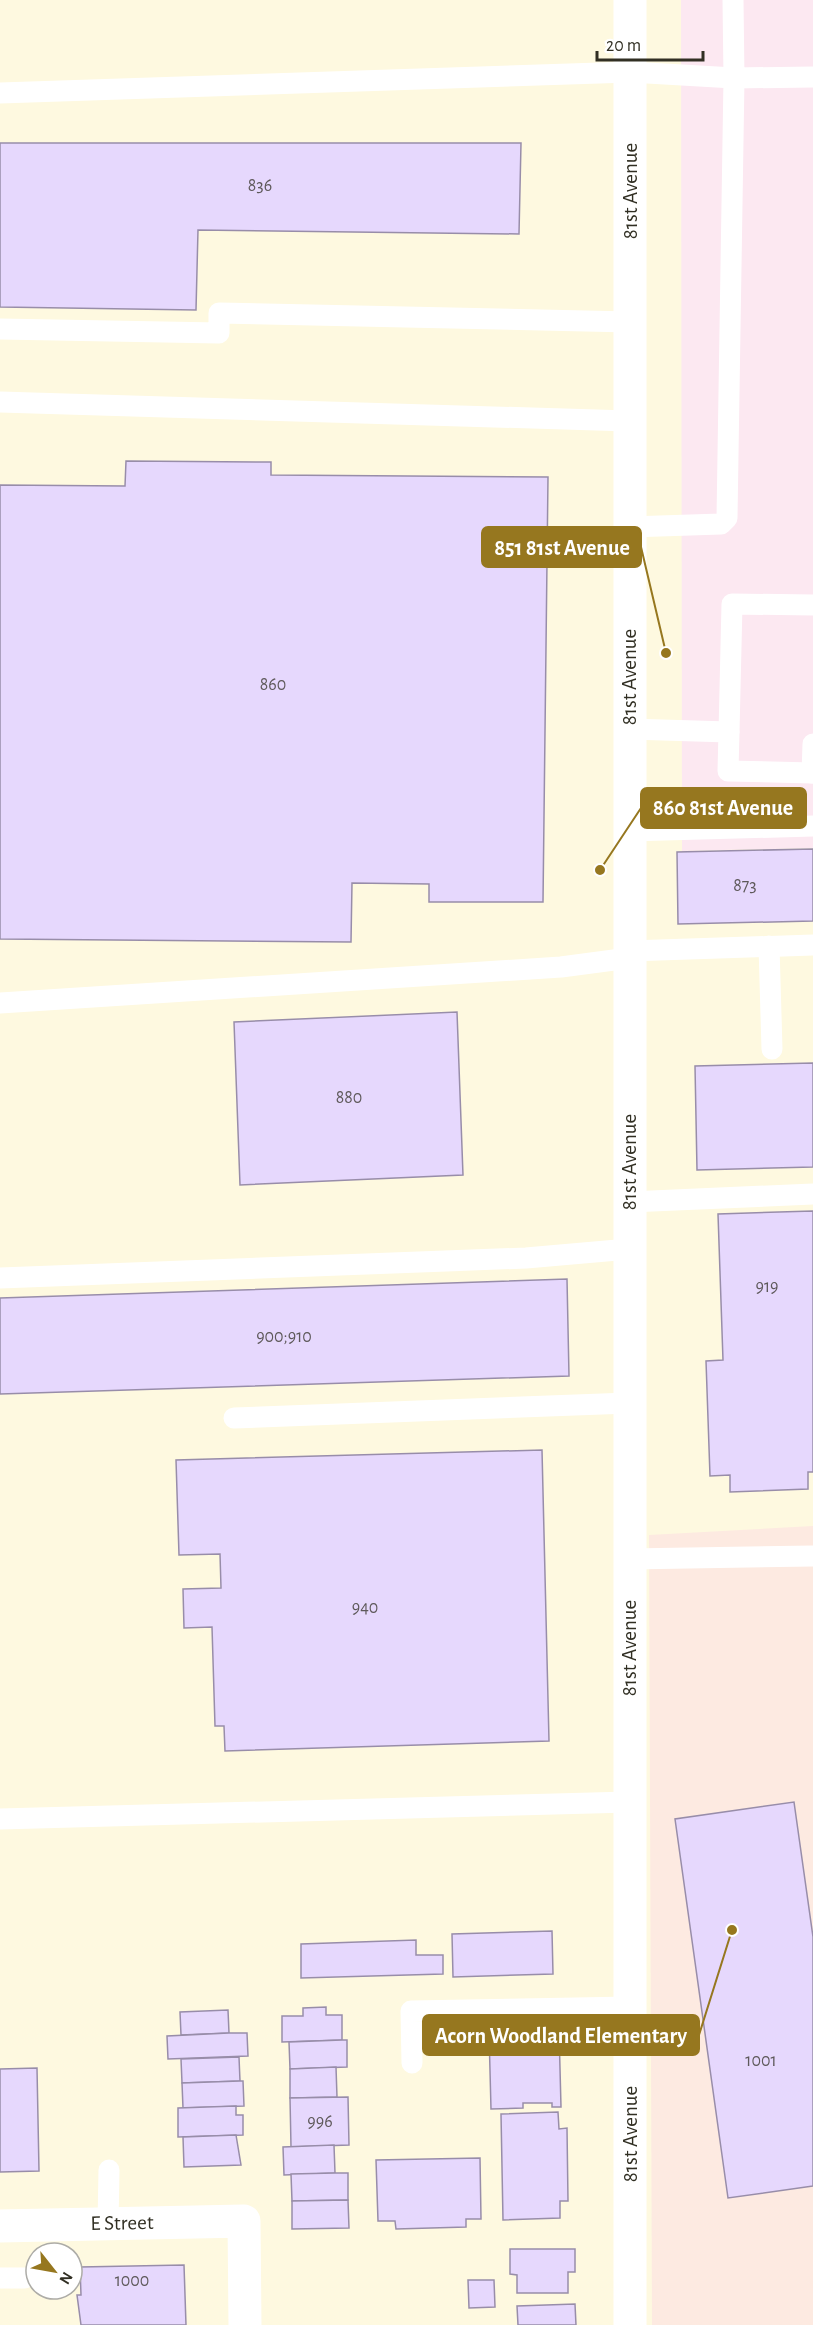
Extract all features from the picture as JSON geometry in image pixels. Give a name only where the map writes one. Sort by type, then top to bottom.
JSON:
[{"type":"street","name":"81st Avenue","points":[[630,0],[630,2325]]},
{"type":"street","name":"E Street","points":[[0,2226],[244,2221],[245,2325]]},
{"type":"lane","points":[[629,527],[721,524],[727,518],[734,78],[733,0]]},
{"type":"lane","points":[[0,93],[630,72],[734,78],[813,76]]},
{"type":"lane","points":[[0,328],[219,333],[219,313],[630,322]]},
{"type":"lane","points":[[0,402],[629,422]]},
{"type":"lane","points":[[813,605],[732,603],[729,771],[813,773],[813,744]]},
{"type":"lane","points":[[629,729],[729,732]]},
{"type":"lane","points":[[629,831],[813,826]]},
{"type":"lane","points":[[0,1003],[561,967],[629,954],[813,945]]},
{"type":"lane","points":[[770,946],[772,1049]]},
{"type":"lane","points":[[629,1202],[813,1194]]},
{"type":"lane","points":[[0,1278],[526,1258],[629,1249]]},
{"type":"lane","points":[[234,1418],[629,1403]]},
{"type":"lane","points":[[629,1558],[813,1556]]},
{"type":"lane","points":[[0,1820],[629,1802]]},
{"type":"lane","points":[[412,2063],[411,2011],[630,2007]]},
{"type":"lane","points":[[108,2224],[109,2170]]},
{"type":"lane","points":[[0,2278],[24,2278]]},
{"type":"shaded area","points":[[681,0],[813,0],[813,848],[682,851]]},
{"type":"shaded area","points":[[813,1526],[813,2325],[652,2325],[649,1535]]},
{"type":"building","points":[[0,143],[521,143],[519,234],[198,230],[196,310],[0,307]]},
{"type":"building","points":[[126,461],[271,462],[271,475],[548,477],[543,902],[429,902],[429,884],[352,883],[351,942],[0,939],[0,485],[125,486]]},
{"type":"building","points":[[813,849],[813,921],[678,924],[677,852]]},
{"type":"building","points":[[457,1012],[463,1175],[240,1185],[234,1022]]},
{"type":"building","points":[[813,1063],[813,1167],[697,1170],[695,1066]]},
{"type":"building","points":[[813,1211],[813,1472],[808,1472],[808,1489],[730,1492],[730,1475],[710,1476],[706,1361],[723,1360],[718,1214]]},
{"type":"building","points":[[567,1279],[569,1376],[0,1394],[0,1298]]},
{"type":"building","points":[[542,1450],[549,1741],[225,1751],[224,1726],[215,1726],[212,1627],[184,1628],[183,1589],[221,1588],[220,1554],[179,1555],[176,1460]]},
{"type":"building","points":[[794,1802],[813,1937],[813,2186],[728,2198],[675,1819]]},
{"type":"building","points":[[552,1931],[553,1974],[453,1977],[452,1934]]},
{"type":"building","points":[[416,1940],[416,1955],[443,1955],[443,1974],[301,1978],[301,1944]]},
{"type":"building","points":[[326,2007],[326,2015],[342,2015],[342,2040],[282,2042],[282,2016],[303,2016],[303,2008]]},
{"type":"building","points":[[228,2010],[229,2033],[181,2035],[180,2012]]},
{"type":"building","points":[[559,2030],[561,2107],[552,2107],[552,2103],[523,2103],[523,2108],[491,2109],[489,2032]]},
{"type":"building","points":[[247,2033],[248,2056],[168,2059],[167,2036]]},
{"type":"building","points":[[347,2040],[347,2067],[290,2069],[289,2042]]},
{"type":"building","points":[[239,2057],[240,2081],[182,2083],[181,2059]]},
{"type":"building","points":[[336,2067],[337,2097],[290,2098],[290,2069]]},
{"type":"building","points":[[37,2068],[39,2171],[0,2172],[0,2069]]},
{"type":"building","points":[[243,2081],[244,2106],[183,2108],[182,2083]]},
{"type":"building","points":[[348,2097],[349,2145],[291,2147],[290,2098]]},
{"type":"building","points":[[236,2106],[236,2115],[243,2115],[243,2135],[178,2137],[178,2108]]},
{"type":"building","points":[[558,2112],[559,2129],[567,2128],[568,2201],[560,2201],[560,2218],[503,2220],[501,2114]]},
{"type":"building","points":[[236,2135],[241,2165],[184,2167],[183,2137]]},
{"type":"building","points":[[334,2145],[335,2173],[284,2175],[283,2147]]},
{"type":"building","points":[[480,2158],[481,2219],[466,2219],[466,2227],[396,2229],[395,2221],[378,2221],[376,2160]]},
{"type":"building","points":[[348,2173],[348,2200],[292,2201],[291,2174]]},
{"type":"building","points":[[348,2200],[349,2228],[292,2229],[292,2201]]},
{"type":"building","points":[[510,2249],[575,2249],[575,2272],[568,2272],[568,2293],[517,2293],[517,2275],[510,2274]]},
{"type":"building","points":[[184,2265],[186,2325],[81,2325],[78,2301],[84,2301],[84,2267]]},
{"type":"building","points":[[468,2280],[494,2280],[495,2307],[469,2308]]},
{"type":"building","points":[[575,2304],[576,2325],[518,2325],[517,2306]]},
{"type":"place","name":"851 81st Avenue","points":[[666,653]]},
{"type":"place","name":"860 81st Avenue","points":[[600,870]]},
{"type":"place","name":"Acorn Woodland Elementary","points":[[732,1930]]}]
